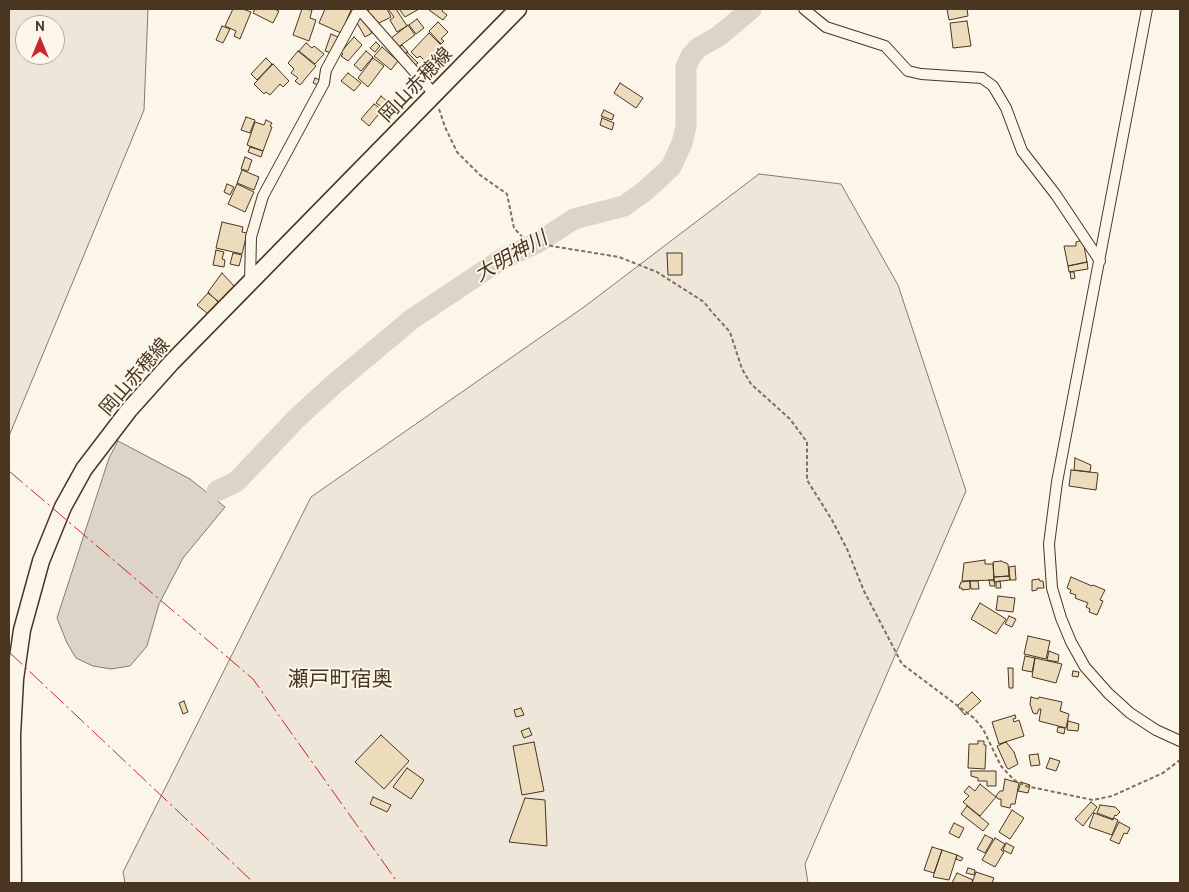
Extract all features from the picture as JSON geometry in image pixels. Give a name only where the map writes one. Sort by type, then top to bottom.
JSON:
[{"type":"main road","name":"岡山赤穂線","points":[[13,883],[12,734],[15,679],[22,630],[41,561],[63,507],[90,461],[136,403],[172,362],[518,9]]},
{"type":"street","points":[[250,282],[251,237],[263,196],[324,83],[326,70],[359,9],[435,95]]},
{"type":"street","points":[[804,9],[826,27],[885,46],[908,71],[921,74],[982,78],[993,86],[1006,108],[1022,152],[1056,195],[1100,262]]},
{"type":"street","points":[[1147,9],[1052,515],[1049,544],[1052,588],[1071,642],[1085,667],[1108,693],[1130,713],[1156,730],[1180,741]]},
{"type":"path","points":[[435,95],[444,127],[458,152],[480,175],[507,194],[514,228],[527,242],[618,257],[657,272],[704,302],[730,332],[742,369],[751,384],[790,419],[807,442],[807,480],[832,520],[847,549],[864,591],[902,664],[974,718],[983,729],[1001,766],[1014,780],[1026,786],[1093,800],[1112,796],[1163,773],[1180,760]]},
{"type":"shaded area","points":[[9,9],[148,9],[144,110],[9,436]]},
{"type":"shaded area","points":[[759,174],[841,184],[898,285],[966,491],[805,864],[808,883],[125,883],[123,872],[311,497],[584,307]]},
{"type":"shaded area","points":[[118,441],[190,479],[225,507],[183,558],[159,604],[147,646],[130,666],[111,669],[93,666],[76,658],[67,643],[57,618],[109,458]]},
{"type":"building","points":[[233,9],[243,9],[251,12],[240,39],[234,36],[236,31],[225,26]]},
{"type":"building","points":[[255,9],[274,9],[279,11],[273,23],[253,13]]},
{"type":"building","points":[[302,9],[312,10],[310,18],[316,20],[309,41],[293,35]]},
{"type":"building","points":[[325,9],[351,10],[341,33],[319,23]]},
{"type":"building","points":[[369,9],[387,9],[391,17],[377,24],[373,16],[371,17]]},
{"type":"building","points":[[388,9],[396,9],[407,26],[397,32],[390,20],[394,17]]},
{"type":"building","points":[[399,9],[419,9],[405,17]]},
{"type":"building","points":[[430,9],[443,9],[442,11],[447,15],[443,20]]},
{"type":"building","points":[[947,9],[967,9],[968,16],[949,20]]},
{"type":"building","points":[[363,17],[372,33],[365,37],[356,21]]},
{"type":"building","points":[[417,19],[424,28],[416,34],[409,25]]},
{"type":"building","points":[[967,21],[971,46],[953,48],[950,23]]},
{"type":"building","points":[[438,22],[448,32],[441,39],[444,41],[441,44],[429,31]]},
{"type":"building","points":[[408,25],[415,35],[397,48],[390,39]]},
{"type":"building","points":[[222,26],[230,29],[223,43],[216,40]]},
{"type":"building","points":[[429,33],[445,49],[439,55],[438,53],[434,57],[433,55],[426,62],[420,56],[417,58],[411,52]]},
{"type":"building","points":[[331,34],[338,37],[332,53],[325,51]]},
{"type":"building","points":[[354,37],[362,45],[348,61],[341,56],[343,54],[341,52]]},
{"type":"building","points":[[376,42],[380,46],[375,52],[370,48]]},
{"type":"building","points":[[306,43],[312,48],[314,46],[324,54],[315,64],[299,51]]},
{"type":"building","points":[[402,45],[408,52],[403,56],[397,49]]},
{"type":"building","points":[[382,47],[398,61],[391,70],[374,56]]},
{"type":"building","points":[[298,51],[316,66],[300,85],[295,81],[298,78],[291,73],[294,69],[288,63]]},
{"type":"building","points":[[366,51],[373,57],[361,71],[354,65]]},
{"type":"building","points":[[407,52],[418,63],[414,66],[403,56]]},
{"type":"building","points":[[266,58],[272,64],[257,80],[251,74]]},
{"type":"building","points":[[373,58],[384,66],[368,87],[358,78]]},
{"type":"building","points":[[273,64],[289,81],[283,87],[280,84],[270,95],[266,92],[264,94],[254,84]]},
{"type":"building","points":[[348,73],[361,83],[354,91],[341,81]]},
{"type":"building","points":[[315,78],[320,80],[318,85],[313,83]]},
{"type":"building","points":[[620,83],[643,98],[636,108],[614,93]]},
{"type":"building","points":[[381,96],[388,102],[383,108],[376,103]]},
{"type":"building","points":[[374,104],[382,110],[369,126],[361,119]]},
{"type":"building","points":[[604,110],[614,115],[612,120],[601,116]]},
{"type":"building","points":[[246,117],[255,120],[250,133],[241,130]]},
{"type":"building","points":[[602,118],[614,123],[612,130],[600,125]]},
{"type":"building","points":[[266,120],[272,123],[270,126],[272,127],[263,151],[247,145],[255,122],[264,125]]},
{"type":"building","points":[[250,147],[263,151],[261,157],[248,152]]},
{"type":"building","points":[[245,157],[252,160],[248,171],[241,169]]},
{"type":"building","points":[[242,170],[259,177],[254,190],[237,183]]},
{"type":"building","points":[[227,184],[234,187],[230,195],[224,192]]},
{"type":"building","points":[[237,184],[254,192],[245,212],[228,204]]},
{"type":"building","points":[[222,222],[243,227],[242,232],[247,233],[242,254],[216,248]]},
{"type":"building","points":[[1083,240],[1087,262],[1068,266],[1064,246],[1076,246],[1076,242]]},
{"type":"building","points":[[216,250],[224,252],[222,259],[225,260],[224,267],[213,265]]},
{"type":"building","points":[[233,253],[242,255],[239,266],[230,264]]},
{"type":"building","points":[[667,253],[682,253],[682,275],[668,275]]},
{"type":"building","points":[[1087,262],[1088,269],[1069,272],[1068,266]]},
{"type":"building","points":[[1070,272],[1074,272],[1075,278],[1071,279]]},
{"type":"building","points":[[222,273],[234,286],[219,303],[208,292]]},
{"type":"building","points":[[208,293],[219,302],[208,314],[197,305]]},
{"type":"building","points":[[1075,458],[1091,465],[1090,472],[1074,470]]},
{"type":"building","points":[[1071,470],[1098,473],[1096,490],[1069,486]]},
{"type":"building","points":[[985,560],[985,564],[993,564],[994,580],[962,581],[964,563]]},
{"type":"building","points":[[1001,561],[1008,564],[1009,576],[994,577],[993,562]]},
{"type":"building","points":[[1015,566],[1016,580],[1010,580],[1009,567]]},
{"type":"building","points":[[1009,576],[1010,580],[994,582],[994,577]]},
{"type":"building","points":[[1071,577],[1105,590],[1100,600],[1103,601],[1097,615],[1089,612],[1090,609],[1086,607],[1088,603],[1075,598],[1076,595],[1070,593],[1071,590],[1067,588]]},
{"type":"building","points":[[1039,579],[1043,581],[1044,588],[1037,588],[1037,590],[1032,591],[1032,580]]},
{"type":"building","points":[[989,580],[994,580],[995,586],[990,586]]},
{"type":"building","points":[[970,581],[970,589],[962,590],[962,588],[959,588],[961,582]]},
{"type":"building","points":[[970,581],[978,581],[979,589],[971,589]]},
{"type":"building","points":[[1000,581],[1001,588],[996,588],[996,582]]},
{"type":"building","points":[[998,596],[1015,598],[1013,612],[996,610]]},
{"type":"building","points":[[980,603],[1006,619],[996,634],[971,619]]},
{"type":"building","points":[[1009,616],[1016,619],[1012,627],[1005,624]]},
{"type":"building","points":[[1028,636],[1050,641],[1046,659],[1024,654]]},
{"type":"building","points":[[1049,651],[1059,655],[1058,662],[1047,660]]},
{"type":"building","points":[[1025,656],[1035,658],[1032,672],[1022,670]]},
{"type":"building","points":[[1035,658],[1062,664],[1056,683],[1032,677]]},
{"type":"building","points":[[1008,668],[1013,668],[1013,688],[1009,688]]},
{"type":"building","points":[[1073,671],[1079,672],[1078,677],[1072,676]]},
{"type":"building","points":[[972,692],[981,701],[965,715],[957,706]]},
{"type":"building","points":[[1031,697],[1062,702],[1060,711],[1069,714],[1066,728],[1039,721],[1041,709],[1039,709],[1037,714],[1033,713],[1030,704]]},
{"type":"building","points":[[184,701],[188,712],[183,714],[179,703]]},
{"type":"building","points":[[521,708],[524,715],[516,717],[514,710]]},
{"type":"building","points":[[1015,715],[1014,722],[1019,720],[1024,736],[999,744],[992,722]]},
{"type":"building","points":[[1068,721],[1079,724],[1078,731],[1067,730]]},
{"type":"building","points":[[1058,727],[1065,728],[1064,734],[1057,732]]},
{"type":"building","points":[[529,728],[532,735],[524,738],[521,731]]},
{"type":"building","points":[[381,735],[409,761],[384,789],[355,762]]},
{"type":"building","points":[[978,741],[984,741],[984,745],[986,745],[985,769],[968,768],[969,744],[978,744]]},
{"type":"building","points":[[534,742],[544,791],[522,795],[513,746]]},
{"type":"building","points":[[1006,742],[1014,752],[1018,764],[1009,769],[997,746]]},
{"type":"building","points":[[1038,754],[1040,765],[1031,766],[1029,755]]},
{"type":"building","points":[[1050,758],[1060,761],[1056,771],[1046,768]]},
{"type":"building","points":[[407,768],[424,780],[411,799],[393,787]]},
{"type":"building","points":[[971,771],[996,771],[996,786],[987,786],[987,781],[978,781],[978,778],[971,776]]},
{"type":"building","points":[[1005,779],[1019,783],[1015,804],[1011,804],[1010,808],[1001,806],[1001,799],[998,799],[996,796],[1000,791],[1003,791]]},
{"type":"building","points":[[1021,782],[1030,785],[1028,793],[1018,791]]},
{"type":"building","points":[[980,784],[996,797],[980,816],[963,802],[969,796],[964,792],[969,786],[975,791]]},
{"type":"building","points":[[373,797],[391,805],[387,812],[370,804]]},
{"type":"building","points":[[525,798],[545,800],[547,846],[509,842]]},
{"type":"building","points":[[1091,802],[1097,807],[1083,826],[1075,819]]},
{"type":"building","points":[[1100,805],[1115,807],[1120,812],[1113,819],[1097,813]]},
{"type":"building","points":[[967,806],[989,824],[983,831],[961,814]]},
{"type":"building","points":[[1012,810],[1024,818],[1010,839],[999,832]]},
{"type":"building","points":[[1094,813],[1118,820],[1112,835],[1089,827]]},
{"type":"building","points":[[1119,822],[1130,828],[1127,834],[1124,833],[1119,844],[1110,840]]},
{"type":"building","points":[[954,823],[964,828],[959,838],[949,833]]},
{"type":"building","points":[[985,835],[993,839],[985,853],[977,849]]},
{"type":"building","points":[[995,838],[1005,844],[1001,850],[1004,852],[995,867],[982,860]]},
{"type":"building","points":[[1006,843],[1014,847],[1011,854],[1003,850]]},
{"type":"building","points":[[932,847],[942,850],[934,873],[924,870]]},
{"type":"building","points":[[942,850],[957,855],[949,880],[933,877]]},
{"type":"building","points":[[957,855],[963,858],[961,861],[956,859]]},
{"type":"building","points":[[968,868],[975,870],[974,875],[966,873]]},
{"type":"building","points":[[976,872],[994,878],[992,883],[972,883]]},
{"type":"building","points":[[957,873],[973,880],[971,883],[952,883]]},
{"type":"waterway","name":"大明神川","points":[[217,491],[236,482],[297,418],[333,385],[412,319],[502,259],[537,243],[574,219],[624,206],[645,191],[671,167],[682,143],[686,126],[686,67],[691,56],[698,48],[719,36],[751,9]]},
{"type":"waterway","points":[[208,498],[217,491]]},
{"type":"power","points":[[9,471],[253,679],[398,883]]},
{"type":"power","points":[[9,652],[254,883]]},
{"type":"district","name":"瀬戸町宿奥","points":[[340,680]]}]
